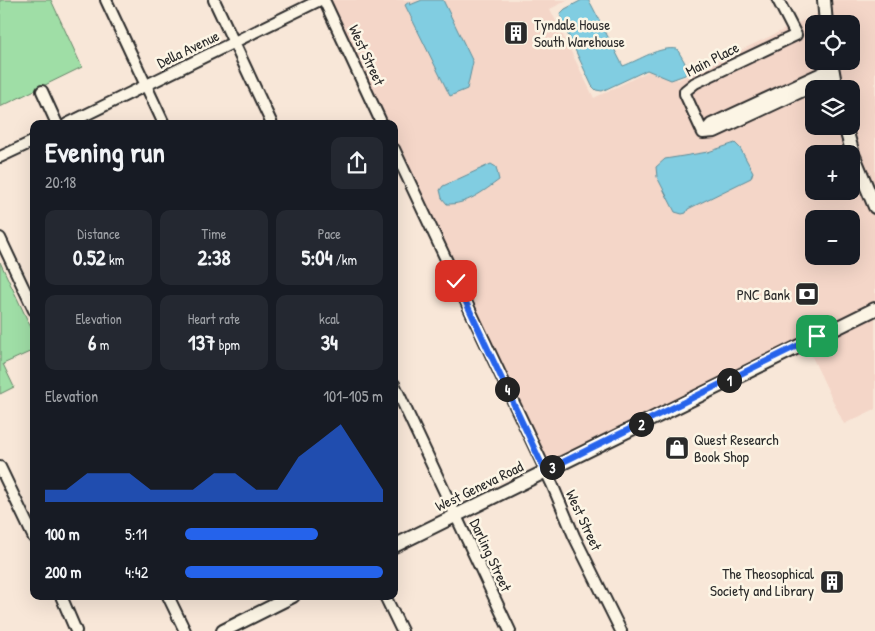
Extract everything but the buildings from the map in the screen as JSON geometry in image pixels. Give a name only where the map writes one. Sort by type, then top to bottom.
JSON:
[{"type":"main road","points":[[824,0],[825,15]]},
{"type":"main road","points":[[848,135],[853,154],[875,207]]},
{"type":"main road","name":"West Geneva Road","points":[[398,544],[875,308]]},
{"type":"main road","points":[[223,631],[279,600]]},
{"type":"street","points":[[106,0],[162,120]]},
{"type":"street","points":[[214,0],[270,120]]},
{"type":"street","name":"Della Avenue","points":[[75,120],[322,0]]},
{"type":"street","name":"West Street","points":[[322,0],[380,120]]},
{"type":"street","name":"Main Place","points":[[778,0],[796,35],[688,88],[685,94],[703,133],[711,124],[833,74]]},
{"type":"street","points":[[42,91],[55,120]]},
{"type":"street","points":[[0,158],[30,142]]},
{"type":"street","name":"West Street","points":[[398,158],[574,536],[622,631]]},
{"type":"street","points":[[0,238],[30,302]]},
{"type":"street","name":"Darling Street","points":[[398,393],[510,631]]},
{"type":"street","points":[[0,467],[30,530]]},
{"type":"street","points":[[63,600],[76,631]]},
{"type":"street","points":[[170,600],[185,631]]},
{"type":"street","points":[[388,600],[402,631]]},
{"type":"shaded area","points":[[331,0],[568,0],[550,9],[594,98],[653,69],[678,80],[805,20],[805,70],[831,70],[832,80],[805,80],[805,135],[845,135],[849,145],[805,145],[805,200],[860,200],[860,172],[875,211],[875,304],[547,467],[398,145],[398,120],[386,120]]},
{"type":"shaded area","points":[[827,0],[875,0],[875,196],[860,164],[860,145],[855,145],[853,135],[860,135],[860,80],[837,80],[836,70],[860,70],[860,15],[829,15]]},
{"type":"shaded area","points":[[823,11],[824,15],[815,15]]},
{"type":"shaded area","points":[[875,311],[875,409],[844,424],[806,344]]},
{"type":"green space","points":[[0,0],[51,0],[82,67],[0,107]]},
{"type":"green space","points":[[0,262],[30,326],[30,352],[3,364],[14,387],[0,394]]},
{"type":"water","points":[[422,0],[443,0],[473,62],[467,89],[450,96],[405,5],[409,2],[410,5]]},
{"type":"water","points":[[582,0],[588,0],[591,4],[623,66],[656,51],[677,49],[688,71],[685,75],[671,80],[647,70],[602,91],[596,90],[592,86],[560,14],[565,9]]},
{"type":"water","points":[[735,143],[740,148],[753,172],[751,178],[688,209],[686,213],[675,212],[657,177],[656,167],[665,159],[708,152]]},
{"type":"water","points":[[491,164],[496,167],[499,180],[487,189],[468,200],[454,204],[447,204],[442,198],[440,190],[443,186]]},
{"type":"place","name":"Tyndale House South Warehouse","points":[[516,33]]},
{"type":"place","name":"PNC Bank","points":[[807,294]]},
{"type":"place","name":"Quest Research Book Shop","points":[[677,448]]},
{"type":"place","name":"The Theosophical Society and Library","points":[[832,582]]},
{"type":"route","points":[[456,281],[545,471],[817,336]]}]
